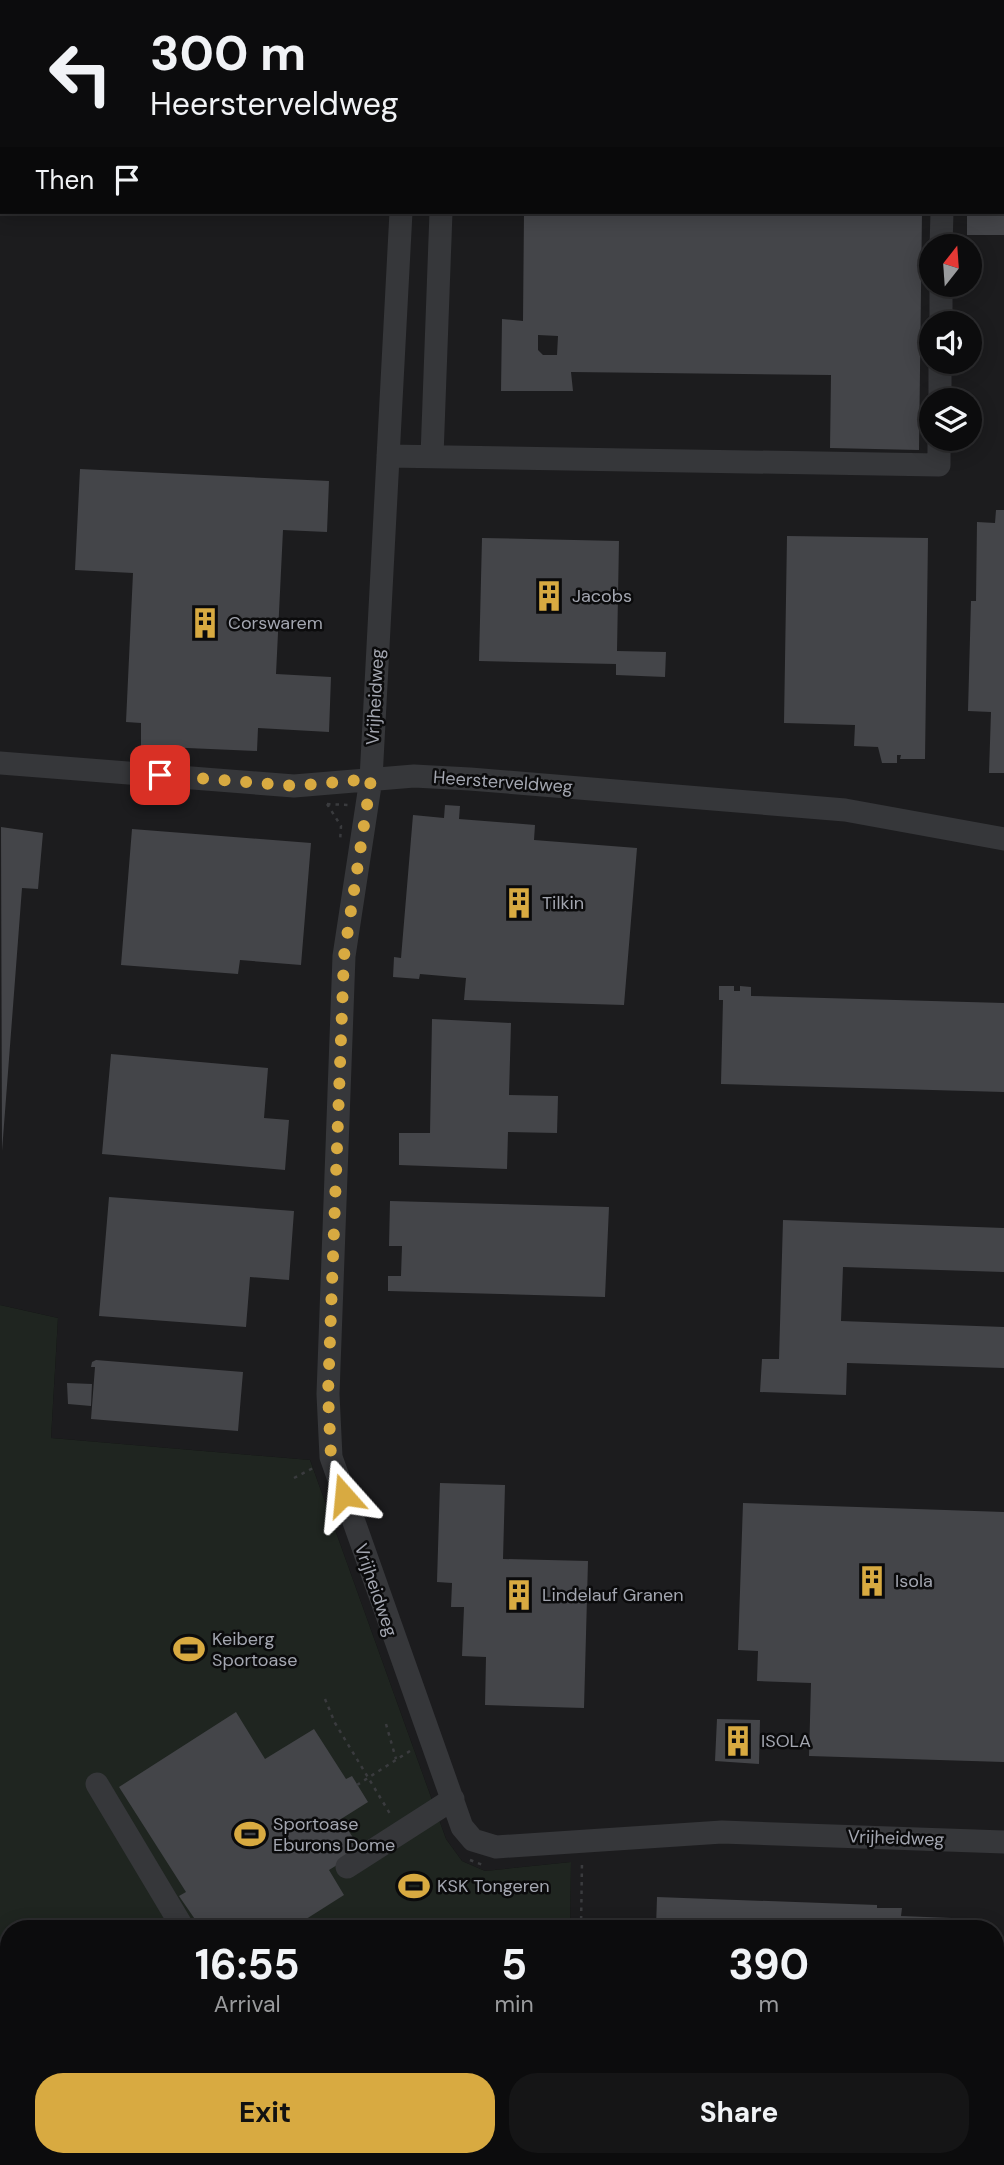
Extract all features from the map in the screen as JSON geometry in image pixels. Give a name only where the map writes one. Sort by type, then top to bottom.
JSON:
[{"type":"street","name":"Vrijheidweg","points":[[401,214],[371,779],[344,956],[329,1381],[331,1457],[462,1827],[474,1840],[496,1847],[722,1832],[1004,1842]]},
{"type":"street","points":[[432,456],[440,214]]},
{"type":"street","points":[[941,234],[942,214]]},
{"type":"street","points":[[388,456],[939,465],[939,451]]},
{"type":"street","name":"Heersterveldweg","points":[[0,763],[294,786],[414,776],[470,779],[845,810],[1004,839]]},
{"type":"street","points":[[97,1784],[178,1920]]},
{"type":"street","points":[[347,1867],[453,1800]]},
{"type":"path","points":[[327,804],[341,826],[339,852]]},
{"type":"path","points":[[320,1464],[322,1475]]},
{"type":"path","points":[[325,1699],[335,1723],[393,1820]]},
{"type":"path","points":[[386,1724],[396,1759]]},
{"type":"path","points":[[357,1785],[430,1737]]},
{"type":"path","points":[[581,1920],[583,1840]]},
{"type":"path","points":[[465,1857],[473,1863],[492,1867]]},
{"type":"shaded area","points":[[0,214],[1004,214],[1004,1920],[570,1920],[571,1862],[485,1871],[462,1861],[446,1839],[310,1460],[51,1438],[58,1318],[0,1305]]},
{"type":"shaded area","name":"Keiberg Sportoase","points":[[0,1305],[58,1318],[51,1438],[310,1460],[446,1839],[462,1861],[485,1871],[571,1862],[570,1920],[0,1920]]},
{"type":"building","points":[[524,214],[922,214],[922,234],[919,234],[919,450],[830,448],[831,375],[571,372],[573,391],[501,391],[502,319],[523,321]],"holes":[[[538,335],[558,336],[557,355],[543,355],[538,350]]]},
{"type":"building","points":[[967,214],[1004,214],[1004,235],[967,234]]},
{"type":"building","name":"Corswarem","points":[[80,469],[329,481],[327,532],[283,530],[276,674],[331,677],[329,732],[258,728],[257,751],[141,746],[141,723],[126,722],[133,573],[75,570]]},
{"type":"building","points":[[996,510],[1004,510],[1004,773],[989,773],[991,712],[968,711],[971,601],[976,601],[977,522],[995,523]]},
{"type":"building","points":[[787,536],[928,538],[925,759],[900,759],[901,755],[897,755],[897,763],[882,763],[878,747],[854,746],[855,725],[784,723]]},
{"type":"building","name":"Jacobs","points":[[482,538],[619,541],[617,651],[666,652],[665,677],[616,675],[616,664],[479,661]]},
{"type":"building","name":"Tilkin","points":[[445,805],[460,806],[459,819],[535,825],[534,840],[637,848],[624,1005],[464,1000],[466,978],[420,974],[419,979],[393,977],[394,957],[401,958],[413,815],[444,818]]},
{"type":"building","points":[[1,827],[43,833],[38,889],[22,888],[2,1151]]},
{"type":"building","points":[[132,829],[311,843],[301,965],[240,960],[238,974],[121,965]]},
{"type":"building","points":[[719,986],[734,986],[734,991],[740,991],[740,986],[751,987],[751,996],[1004,1003],[1004,1092],[721,1084],[723,1000],[719,1000]]},
{"type":"building","points":[[432,1019],[511,1023],[509,1095],[558,1096],[557,1133],[508,1132],[507,1169],[399,1165],[399,1133],[430,1133]]},
{"type":"building","points":[[111,1054],[268,1068],[264,1118],[289,1120],[285,1170],[102,1154]]},
{"type":"building","points":[[109,1197],[294,1211],[289,1280],[250,1277],[246,1327],[99,1316]]},
{"type":"building","points":[[390,1201],[609,1207],[605,1297],[388,1291],[388,1276],[401,1276],[402,1246],[389,1246]]},
{"type":"building","points":[[783,1220],[1004,1228],[1004,1272],[843,1267],[841,1321],[1004,1327],[1004,1368],[847,1363],[846,1395],[760,1392],[762,1359],[779,1359]]},
{"type":"building","points":[[96,1360],[243,1372],[238,1431],[91,1419],[95,1367],[91,1367]]},
{"type":"building","points":[[67,1383],[92,1384],[91,1406],[68,1404]]},
{"type":"building","name":"Lindelauf Granen","points":[[440,1483],[505,1485],[503,1559],[588,1561],[584,1708],[485,1705],[486,1657],[462,1656],[464,1607],[451,1607],[452,1583],[437,1582]]},
{"type":"building","name":"Isola","points":[[743,1503],[1004,1512],[1004,1762],[809,1756],[811,1683],[757,1681],[758,1651],[738,1650]]},
{"type":"building","name":"Sportoase Eburons Dome","points":[[236,1712],[265,1759],[314,1729],[346,1779],[352,1776],[368,1802],[341,1819],[361,1850],[329,1870],[344,1895],[305,1920],[196,1920],[179,1896],[186,1892],[119,1787]]},
{"type":"building","name":"ISOLA","points":[[717,1719],[760,1720],[759,1764],[715,1761]]},
{"type":"building","points":[[657,1897],[877,1905],[877,1908],[902,1908],[901,1916],[977,1919],[977,1920],[656,1920]]},
{"type":"place","name":"Jacobs","points":[[549,596]]},
{"type":"place","name":"Corswarem","points":[[205,623]]},
{"type":"place","name":"Tilkin","points":[[519,903]]},
{"type":"place","name":"Isola","points":[[872,1581]]},
{"type":"place","name":"Lindelauf Granen","points":[[519,1595]]},
{"type":"place","name":"Keiberg Sportoase","points":[[189,1649]]},
{"type":"place","name":"ISOLA","points":[[738,1741]]},
{"type":"place","name":"Sportoase Eburons Dome","points":[[250,1834]]},
{"type":"place","name":"KSK Tongeren","points":[[414,1886]]},
{"type":"route","points":[[160,775],[294,786],[371,779],[344,956],[328,1394],[331,1457],[344,1495]]}]
